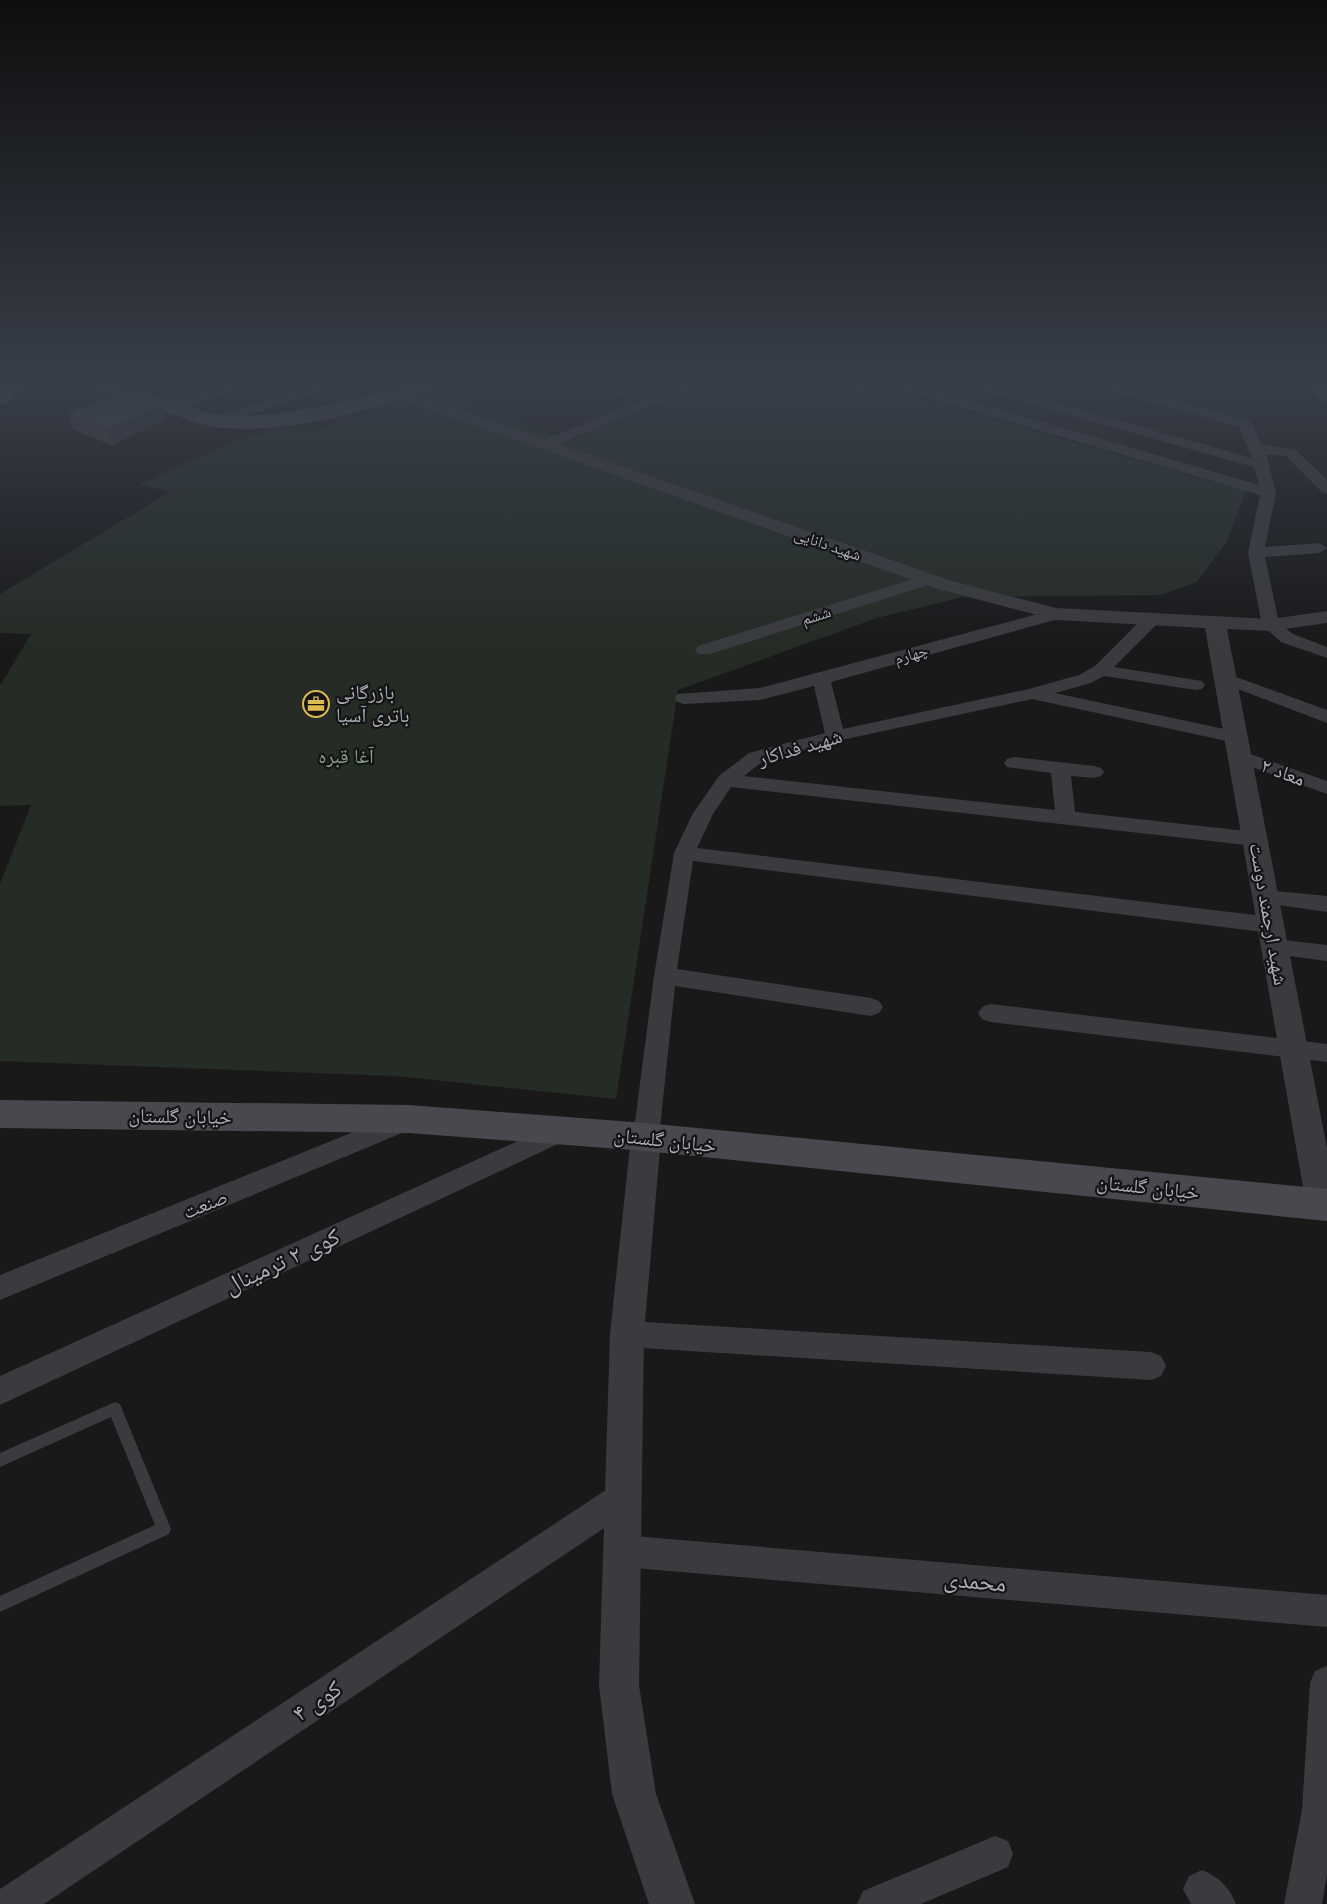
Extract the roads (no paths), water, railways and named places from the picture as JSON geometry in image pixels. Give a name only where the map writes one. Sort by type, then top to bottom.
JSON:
[{"type":"main road","name":"خیابان گلستان","points":[[0,1114],[409,1119],[646,1137],[1325,1205]]},
{"type":"street","name":"شهید دانایی","points":[[604,466],[928,579],[1056,614],[1271,626],[1327,617]]},
{"type":"street","points":[[1176,466],[1268,493]]},
{"type":"street","points":[[1262,466],[1268,493],[1256,553],[1271,626],[1287,638],[1327,653]]},
{"type":"street","points":[[1304,466],[1327,489]]},
{"type":"street","points":[[1256,553],[1319,548]]},
{"type":"street","name":"ششم","points":[[704,650],[928,579]]},
{"type":"street","name":"چهارم","points":[[684,698],[760,694],[1056,614]]},
{"type":"street","name":"شهید فداکار","points":[[646,1137],[665,976],[684,853],[703,813],[726,780],[756,757],[835,736],[1032,694],[1085,679],[1101,670],[1151,620]]},
{"type":"street","name":"شهید ارجمند دوست","points":[[1215,623],[1325,1205]]},
{"type":"street","points":[[1101,670],[1196,685]]},
{"type":"street","points":[[1225,678],[1327,717]]},
{"type":"street","points":[[821,679],[835,736]]},
{"type":"street","name":"معاد ۲","points":[[1032,694],[1238,747],[1327,789]]},
{"type":"street","points":[[1014,763],[1094,772]]},
{"type":"street","points":[[1060,768],[1066,818]]},
{"type":"street","points":[[726,780],[1255,839]]},
{"type":"street","points":[[684,853],[1273,936],[1327,953]]},
{"type":"street","points":[[1266,897],[1327,904]]},
{"type":"street","points":[[665,976],[871,1007]]},
{"type":"street","points":[[990,1013],[1327,1053]]},
{"type":"street","name":"صنعت","points":[[0,1288],[409,1119]]},
{"type":"street","name":"کوی ۲ ترمینال","points":[[0,1391],[564,1130]]},
{"type":"street","points":[[646,1137],[627,1334],[619,1685],[634,1794],[672,1904]]},
{"type":"street","points":[[627,1334],[1151,1366]]},
{"type":"street","name":"کوی ۴","points":[[11,1904],[623,1497]]},
{"type":"street","name":"محمدی","points":[[622,1551],[1327,1611]]},
{"type":"street","points":[[1304,1904],[1324,1811],[1327,1683]]},
{"type":"street","points":[[876,1904],[994,1854]]},
{"type":"lane","points":[[0,1460],[115,1409],[164,1529],[0,1604]]},
{"type":"place","name":"بازرگانی باتری آسیا","points":[[316,704]]},
{"type":"park label","name":"آغا قبره","points":[[346,756]]}]
